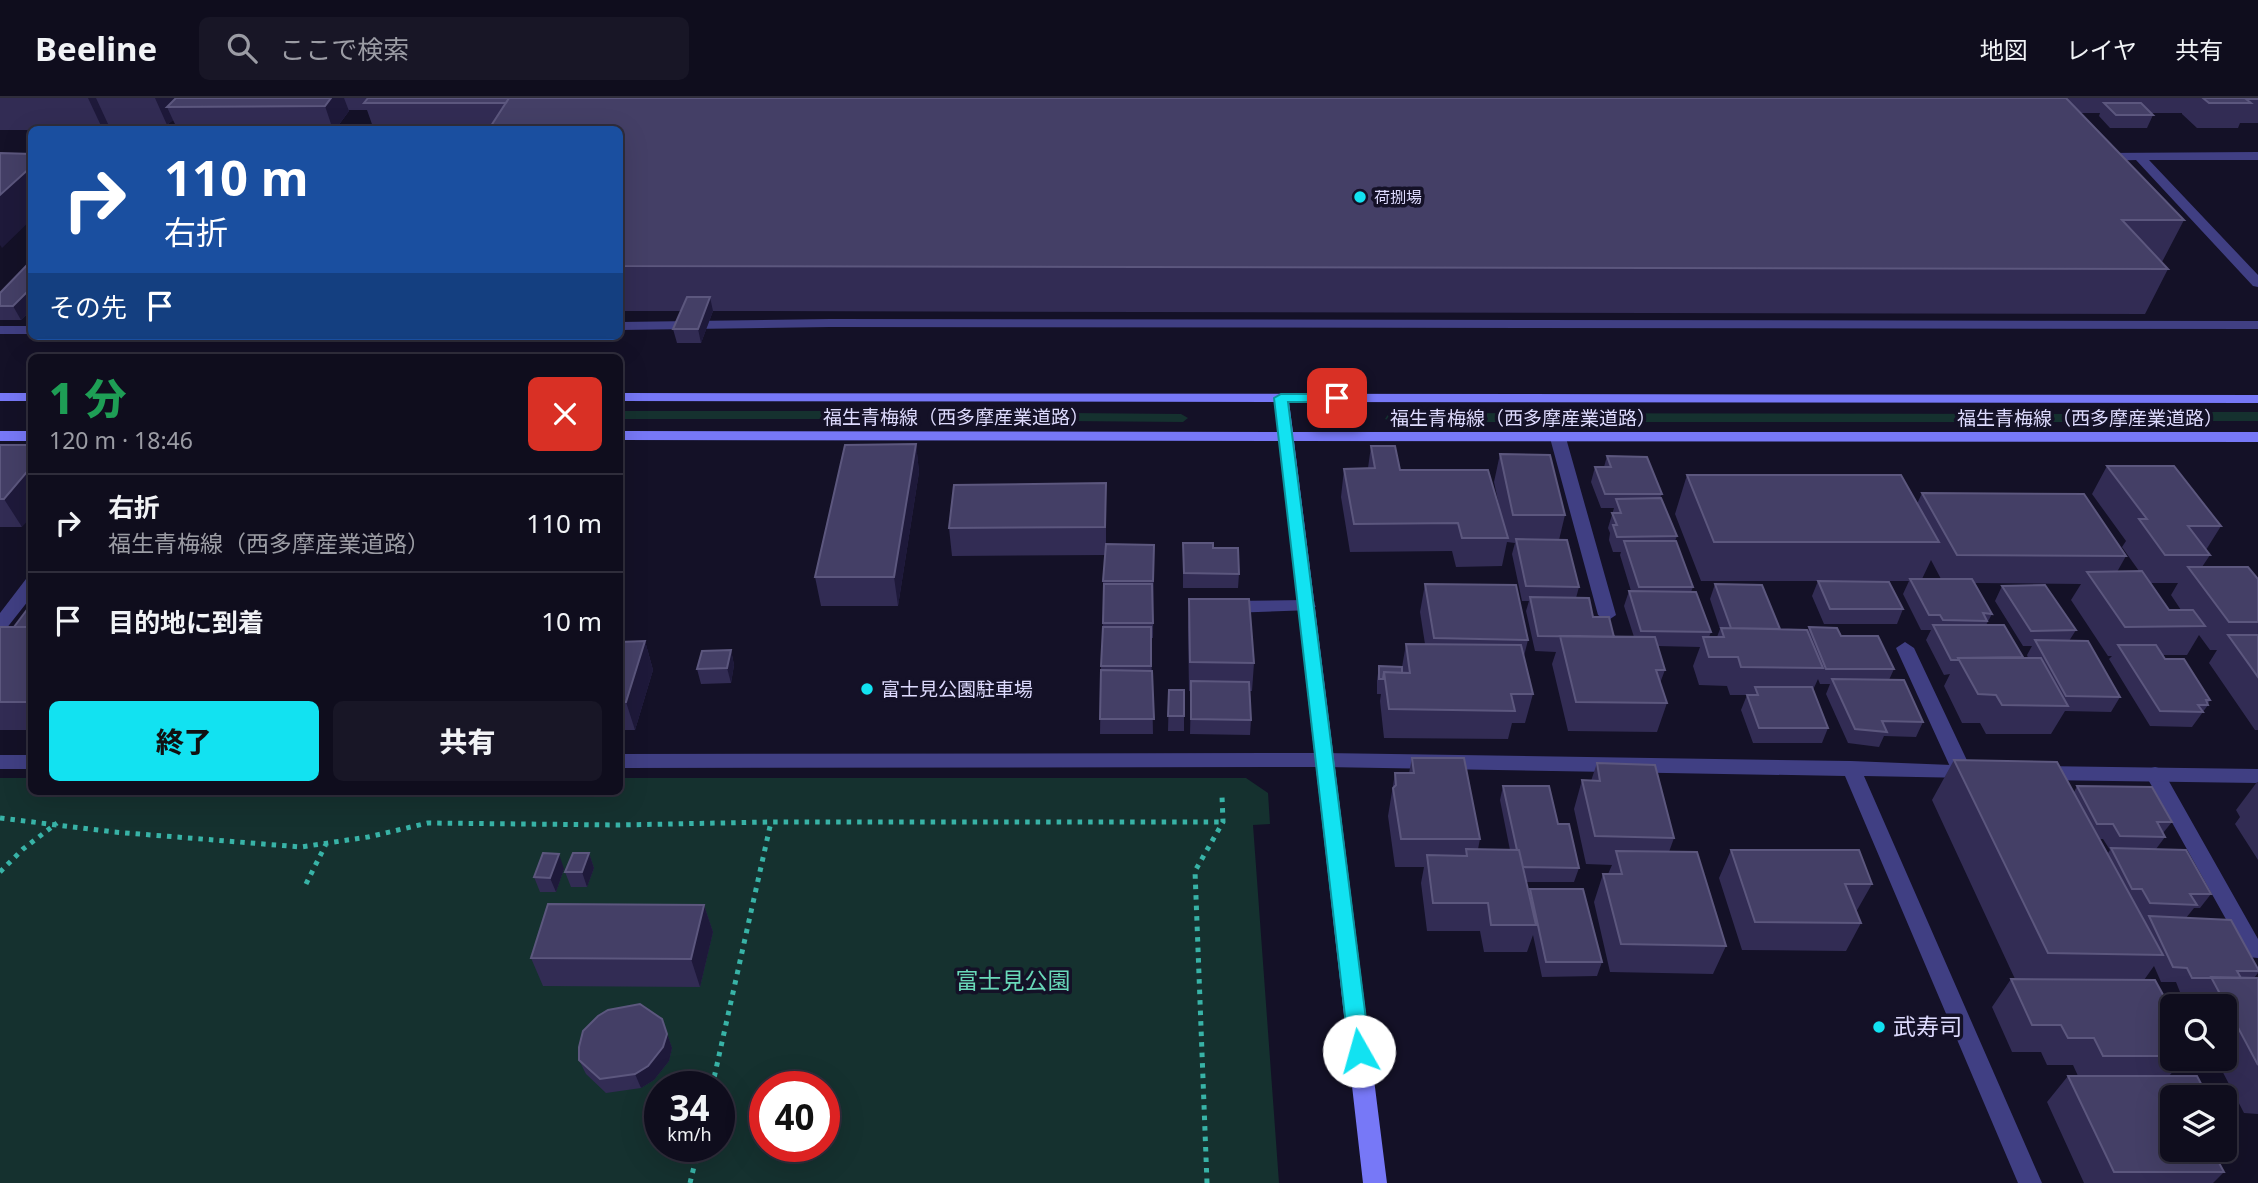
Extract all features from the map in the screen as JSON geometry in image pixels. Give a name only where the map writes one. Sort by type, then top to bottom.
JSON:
[{"type":"main road","points":[[0,397],[28,397]]},
{"type":"main road","name":"福生青梅線（西多摩産業道路）","points":[[623,397],[2258,399]]},
{"type":"main road","points":[[1281,398],[1375,1183]]},
{"type":"main road","points":[[0,436],[28,436]]},
{"type":"main road","name":"福生青梅線（西多摩産業道路）","points":[[623,436],[2258,437]]},
{"type":"street","points":[[2087,157],[2258,156]]},
{"type":"street","points":[[2138,157],[2258,283]]},
{"type":"street","points":[[623,326],[830,323],[2258,326]]},
{"type":"street","points":[[0,330],[28,330]]},
{"type":"street","points":[[1558,438],[1607,615]]},
{"type":"street","points":[[0,625],[28,588]]},
{"type":"street","points":[[1206,608],[1307,606]]},
{"type":"street","points":[[1905,648],[1962,771]]},
{"type":"street","points":[[623,761],[1325,760],[1990,772]]},
{"type":"street","points":[[0,762],[28,762]]},
{"type":"street","points":[[1851,768],[2030,1183]]},
{"type":"street","points":[[2017,772],[2258,776]]},
{"type":"street","points":[[2154,774],[2254,951]]},
{"type":"path","points":[[0,818],[114,832],[300,847],[368,837],[428,823],[618,825],[771,821],[1223,822],[1195,871],[1207,1183]]},
{"type":"path","points":[[716,1071],[771,821]]},
{"type":"path","points":[[0,872],[23,849],[57,823]]},
{"type":"path","points":[[306,884],[326,844]]},
{"type":"path","points":[[690,1183],[695,1162]]},
{"type":"green space","points":[[623,411],[850,411],[855,414],[848,419],[623,419]]},
{"type":"green space","points":[[2144,412],[2258,412],[2258,421],[2150,421],[2139,416]]},
{"type":"green space","points":[[1070,413],[1181,414],[1188,418],[1183,422],[1066,421],[1064,416]]},
{"type":"green space","points":[[1389,413],[2094,414],[2105,419],[2102,422],[1393,422],[1385,419]]},
{"type":"green space","name":"富士見公園","points":[[0,778],[28,778],[28,795],[623,795],[623,778],[1246,778],[1268,793],[1270,824],[1253,825],[1279,1183],[0,1183]]},
{"type":"building","points":[[176,98],[331,98],[325,106],[167,107]]},
{"type":"building","points":[[368,98],[509,98],[506,103],[364,103]]},
{"type":"building","name":"荷捌場","points":[[509,98],[2066,98],[2184,220],[2122,220],[2168,269],[623,266],[623,126],[491,126]]},
{"type":"building","points":[[2203,98],[2258,99],[2246,99],[2251,103],[2209,103]]},
{"type":"building","points":[[2104,103],[2141,103],[2153,115],[2116,115]]},
{"type":"building","points":[[0,153],[28,154],[28,170],[0,195]]},
{"type":"building","points":[[28,265],[28,291],[13,306],[0,306],[0,293]]},
{"type":"building","points":[[687,297],[710,297],[698,329],[673,329]]},
{"type":"building","points":[[916,444],[894,577],[815,577],[845,445]]},
{"type":"building","points":[[0,445],[28,445],[28,471],[4,499],[0,499]]},
{"type":"building","points":[[1371,446],[1395,446],[1400,470],[1488,470],[1508,538],[1462,538],[1458,523],[1354,524],[1344,469],[1375,468]]},
{"type":"building","points":[[1500,454],[1550,455],[1565,515],[1513,515]]},
{"type":"building","points":[[1607,456],[1647,457],[1662,494],[1605,494],[1595,467],[1611,467]]},
{"type":"building","points":[[2107,466],[2174,466],[2221,526],[2188,526],[2210,555],[2165,555],[2139,519],[2147,519]]},
{"type":"building","points":[[1687,475],[1901,475],[1939,542],[1714,542]]},
{"type":"building","points":[[1106,483],[1105,527],[949,528],[954,485]]},
{"type":"building","points":[[1922,493],[2084,494],[2126,556],[1957,555]]},
{"type":"building","points":[[1661,498],[1677,536],[1617,537],[1613,525],[1617,525],[1612,513],[1621,513],[1616,499]]},
{"type":"building","points":[[1516,539],[1567,540],[1579,587],[1526,586]]},
{"type":"building","points":[[1624,541],[1676,541],[1693,587],[1639,587]]},
{"type":"building","points":[[1183,543],[1213,543],[1213,548],[1238,548],[1239,574],[1184,573]]},
{"type":"building","points":[[1106,544],[1154,545],[1153,581],[1103,581]]},
{"type":"building","points":[[2188,567],[2248,567],[2258,579],[2258,622],[2229,622]]},
{"type":"building","points":[[2142,571],[2169,610],[2193,610],[2205,626],[2125,627],[2087,572]]},
{"type":"building","points":[[1910,579],[1972,579],[1992,614],[1983,613],[1987,621],[1943,620],[1940,615],[1929,615]]},
{"type":"building","points":[[1818,581],[1889,582],[1903,609],[1830,609]]},
{"type":"building","points":[[1104,584],[1152,584],[1153,623],[1103,623]]},
{"type":"building","points":[[1425,584],[1516,585],[1528,640],[1434,638]]},
{"type":"building","points":[[1715,584],[1762,585],[1780,629],[1731,628]]},
{"type":"building","points":[[2045,585],[2076,630],[2031,631],[2002,586]]},
{"type":"building","points":[[1629,591],[1696,592],[1711,632],[1641,631]]},
{"type":"building","points":[[1530,597],[1589,598],[1593,617],[1609,617],[1614,637],[1538,636]]},
{"type":"building","points":[[1189,599],[1249,599],[1254,663],[1190,662]]},
{"type":"building","points":[[28,608],[28,627],[14,627]]},
{"type":"building","points":[[1933,625],[2004,625],[2023,657],[1951,660]]},
{"type":"building","points":[[0,627],[28,627],[28,702],[0,702]]},
{"type":"building","points":[[1103,627],[1151,627],[1151,666],[1101,666]]},
{"type":"building","points":[[1809,627],[1837,628],[1841,636],[1878,636],[1894,669],[1826,669]]},
{"type":"building","points":[[1721,628],[1807,630],[1823,668],[1741,667],[1738,657],[1709,657],[1703,637],[1724,637]]},
{"type":"building","points":[[2228,635],[2258,635],[2258,677]]},
{"type":"building","points":[[1560,636],[1655,637],[1665,670],[1656,670],[1667,703],[1576,702]]},
{"type":"building","points":[[2035,640],[2088,641],[2120,697],[2066,696]]},
{"type":"building","points":[[645,641],[626,702],[623,702],[623,642]]},
{"type":"building","points":[[1406,644],[1521,645],[1533,694],[1511,694],[1515,711],[1389,709],[1384,672],[1410,673]]},
{"type":"building","points":[[2118,645],[2156,645],[2165,659],[2184,659],[2210,700],[2206,700],[2208,705],[2198,705],[2203,712],[2160,711]]},
{"type":"building","points":[[731,650],[727,668],[697,669],[702,651]]},
{"type":"building","points":[[1958,658],[2041,658],[2068,706],[2002,705],[1996,695],[1978,694]]},
{"type":"building","points":[[1379,666],[1402,667],[1402,673],[1384,672],[1383,679],[1379,679]]},
{"type":"building","points":[[1101,670],[1152,671],[1154,719],[1100,719]]},
{"type":"building","points":[[1832,679],[1904,680],[1923,722],[1882,721],[1887,732],[1855,729]]},
{"type":"building","points":[[1191,681],[1249,682],[1251,720],[1191,719]]},
{"type":"building","points":[[1755,687],[1812,687],[1828,728],[1759,728],[1747,695],[1758,695]]},
{"type":"building","points":[[1169,690],[1184,690],[1184,716],[1168,716]]},
{"type":"building","points":[[1412,758],[1464,758],[1480,839],[1401,839],[1393,788],[1396,785],[1395,773],[1414,773]]},
{"type":"building","points":[[1954,760],[2057,762],[2163,955],[2048,953]]},
{"type":"building","points":[[1597,763],[1655,765],[1674,838],[1595,836],[1582,780],[1600,781]]},
{"type":"building","points":[[1503,786],[1549,786],[1558,824],[1569,824],[1579,868],[1523,867]]},
{"type":"building","points":[[2077,786],[2152,787],[2172,822],[2157,822],[2165,837],[2120,836],[2113,824],[2097,824]]},
{"type":"building","points":[[2111,848],[2186,850],[2211,894],[2190,894],[2197,905],[2150,903],[2142,889],[2132,889]]},
{"type":"building","points":[[1466,849],[1519,850],[1536,925],[1491,925],[1488,903],[1433,903],[1427,855],[1467,856]]},
{"type":"building","points":[[1731,850],[1859,850],[1872,884],[1845,884],[1861,923],[1755,922]]},
{"type":"building","points":[[1616,851],[1697,852],[1726,946],[1621,944],[1603,874],[1622,874]]},
{"type":"building","points":[[543,853],[559,854],[550,878],[534,877]]},
{"type":"building","points":[[573,853],[589,853],[582,872],[565,872]]},
{"type":"building","points":[[1530,889],[1583,889],[1602,962],[1546,962]]},
{"type":"building","points":[[548,904],[704,905],[691,959],[531,958]]},
{"type":"building","points":[[2149,916],[2231,920],[2258,971],[2237,971],[2241,978],[2192,978],[2187,968],[2173,967]]},
{"type":"building","points":[[2211,977],[2258,978],[2258,1065],[2237,1026],[2237,994],[2220,994]]},
{"type":"building","points":[[2011,979],[2155,980],[2163,994],[2160,994],[2160,1056],[2103,1056],[2094,1038],[2068,1038],[2061,1025],[2032,1025]]},
{"type":"building","points":[[640,1004],[662,1019],[667,1034],[663,1047],[648,1066],[635,1074],[600,1079],[579,1060],[583,1031],[608,1010]]},
{"type":"building","points":[[2068,1076],[2197,1076],[2202,1085],[2160,1085],[2160,1162],[2219,1162],[2224,1172],[2114,1172]]},
{"type":"place","name":"荷捌場","points":[[1360,197]]},
{"type":"place","name":"富士見公園駐車場","points":[[867,689]]},
{"type":"place","name":"武寿司","points":[[1879,1027]]},
{"type":"route","points":[[1337,398],[1281,398],[1359,1051]]}]
